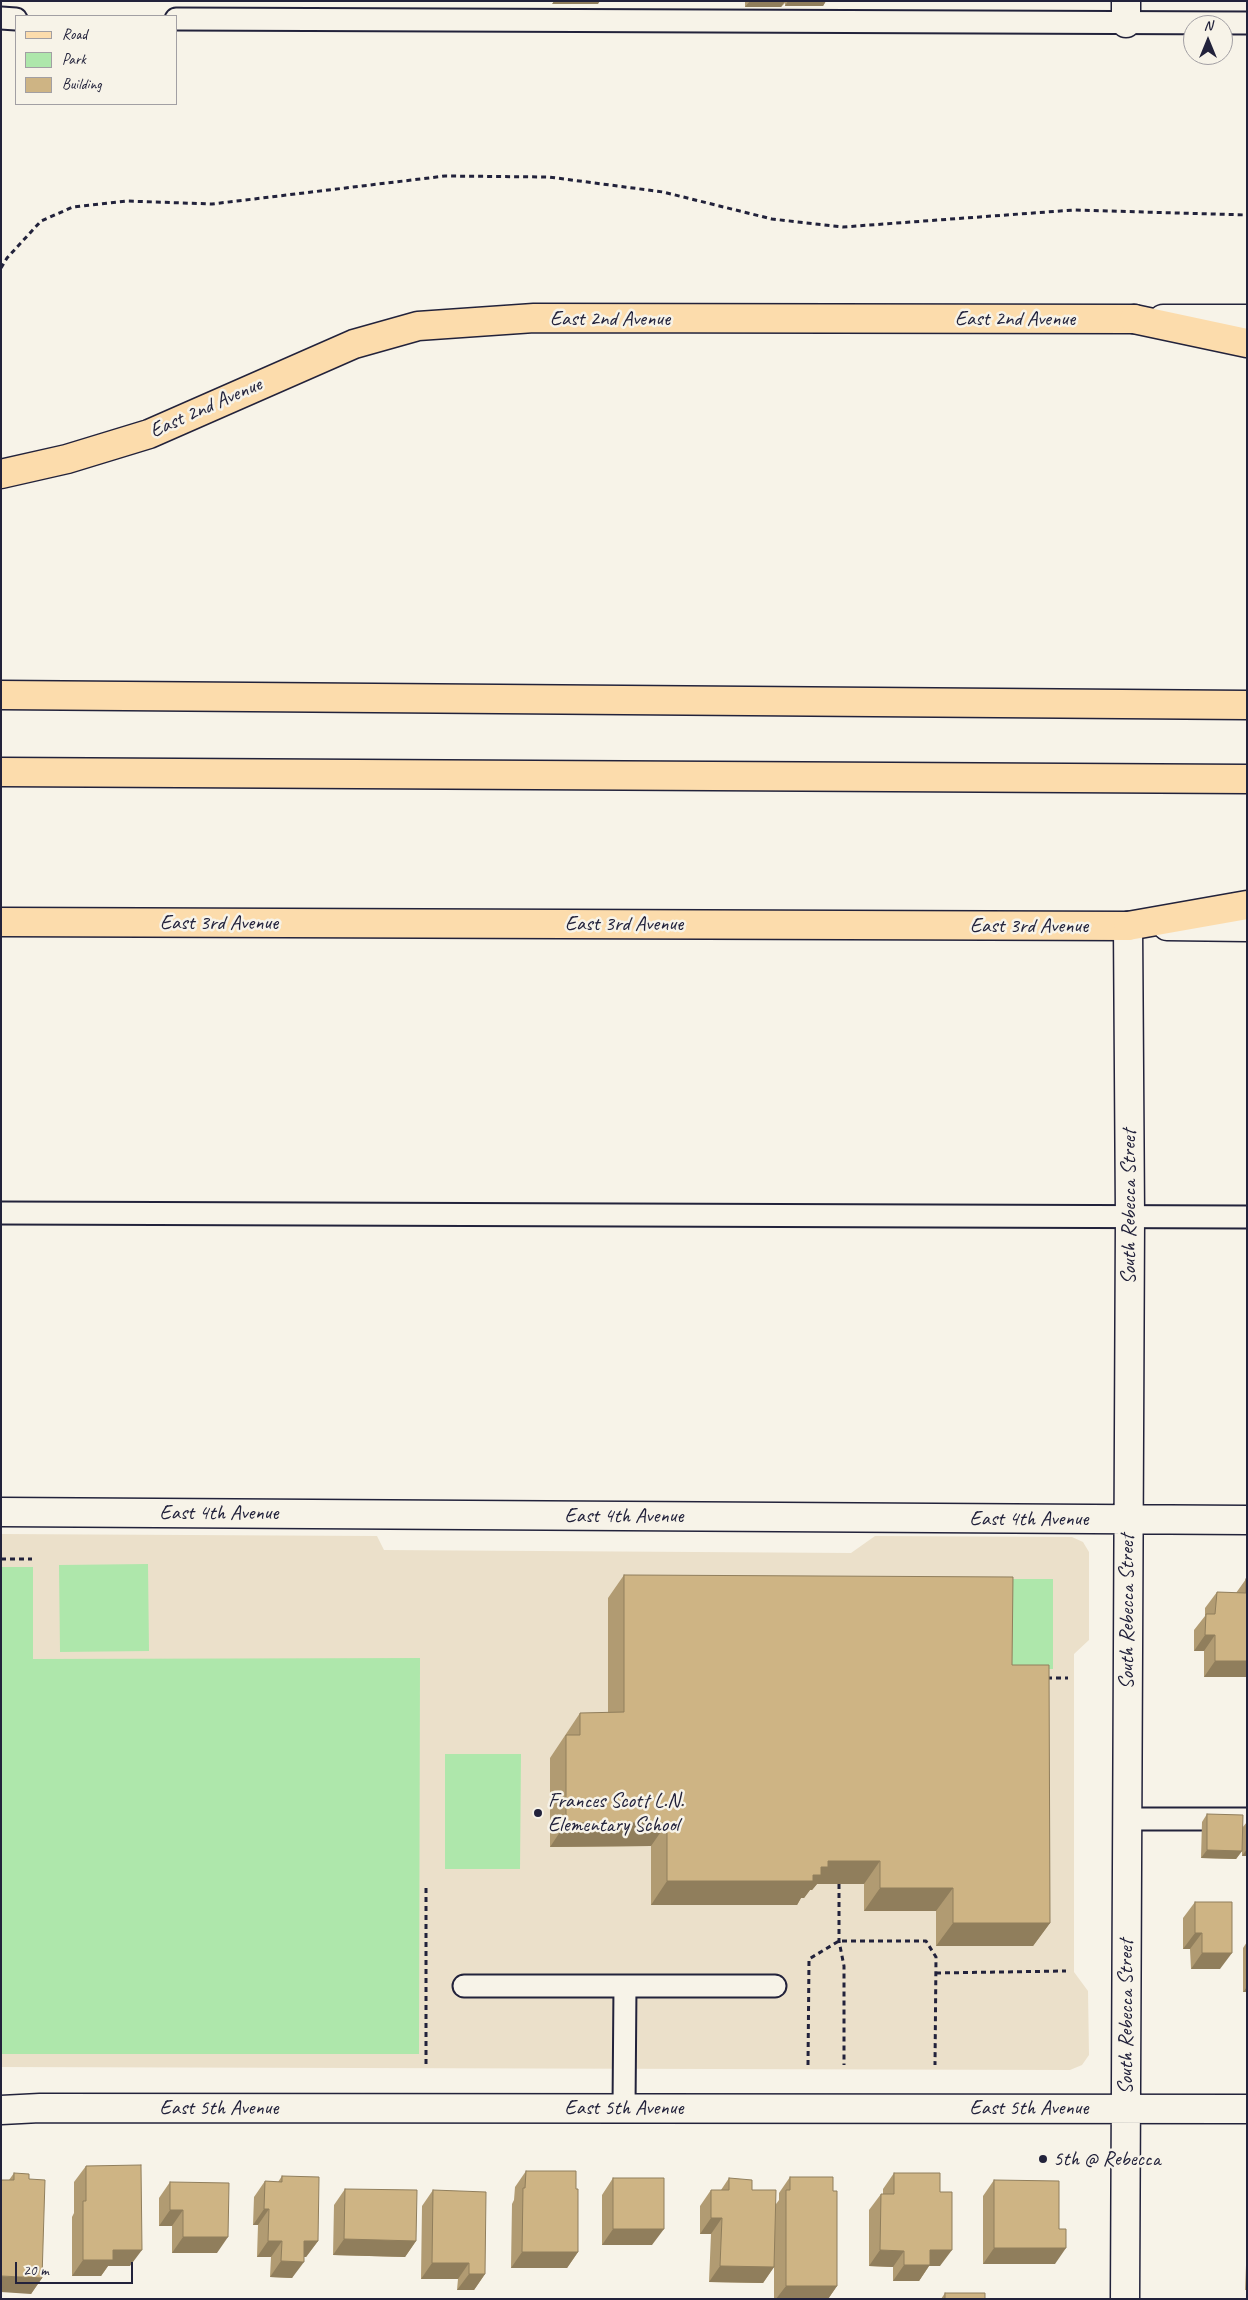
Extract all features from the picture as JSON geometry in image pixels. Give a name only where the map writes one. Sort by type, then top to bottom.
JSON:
[{"type":"main road","name":"East 2nd Avenue","points":[[1,474],[66,459],[148,434],[345,347],[418,326],[534,318],[1134,319]]},
{"type":"main road","points":[[1134,319],[1247,343]]},
{"type":"main road","points":[[1,695],[1247,705]]},
{"type":"main road","points":[[1,772],[1247,779]]},
{"type":"main road","points":[[1128,926],[1247,905]]},
{"type":"main road","name":"East 3rd Avenue","points":[[1,922],[1128,926]]},
{"type":"street","name":"East 2nd Avenue","points":[[1134,319],[1247,320]]},
{"type":"street","name":"East 3rd Avenue","points":[[1128,926],[1247,927]]},
{"type":"street","name":"South Rebecca Street","points":[[1125,2299],[1127,1520],[1130,1216],[1128,926]]},
{"type":"street","name":"East 4th Avenue","points":[[1,1512],[1247,1520]]},
{"type":"street","name":"East 5th Avenue","points":[[1,2110],[40,2108],[1247,2109]]},
{"type":"lane","points":[[178,19],[1126,12],[1247,23]]},
{"type":"lane","points":[[1,18],[15,18]]},
{"type":"lane","points":[[1,1212],[1247,1217]]},
{"type":"lane","points":[[1126,1819],[1247,1819]]},
{"type":"lane","points":[[464,1986],[775,1986]]},
{"type":"lane","points":[[624,1986],[624,2108]]},
{"type":"path","points":[[1,268],[7,258],[41,221],[73,207],[126,201],[212,204],[445,176],[549,177],[663,192],[772,219],[843,227],[1074,210],[1247,215]]},
{"type":"path","points":[[1,1559],[32,1559]]},
{"type":"path","points":[[1041,1678],[1068,1678]]},
{"type":"path","points":[[839,1884],[839,1941],[844,1966],[844,2065]]},
{"type":"path","points":[[426,1886],[426,2064]]},
{"type":"path","points":[[808,2065],[809,1960],[839,1941],[926,1941],[936,1957],[935,2065]]},
{"type":"path","points":[[936,1972],[1066,1971]]},
{"type":"shaded area","name":"Frances Scott L.N. Elementary School","points":[[1,1534],[377,1536],[384,1550],[851,1553],[875,1536],[1072,1537],[1083,1542],[1089,1552],[1089,1640],[1074,1654],[1074,1972],[1088,1991],[1089,2055],[1082,2065],[1070,2070],[1,2067]]},
{"type":"green space","points":[[148,1564],[149,1651],[60,1652],[59,1565]]},
{"type":"green space","points":[[1,1567],[33,1567],[33,1659],[420,1658],[419,2054],[1,2054]]},
{"type":"green space","points":[[996,1579],[1053,1579],[1053,1669],[997,1669]]},
{"type":"green space","points":[[445,1754],[521,1754],[520,1869],[445,1869]]},
{"type":"building","points":[[624,1575],[1013,1577],[1012,1665],[1049,1665],[1050,1923],[953,1923],[953,1888],[880,1888],[880,1861],[828,1861],[828,1867],[821,1867],[821,1875],[813,1875],[813,1881],[667,1881],[667,1823],[566,1823],[566,1735],[580,1735],[580,1713],[624,1712]]},
{"type":"building","points":[[1246,1579],[1247,1661],[1215,1661],[1215,1635],[1205,1635],[1206,1614],[1215,1614],[1217,1592],[1246,1593]]},
{"type":"building","points":[[1207,1814],[1243,1815],[1242,1851],[1207,1850]]},
{"type":"building","points":[[1195,1902],[1232,1902],[1232,1953],[1202,1953],[1202,1933],[1195,1933]]},
{"type":"building","points":[[141,2165],[142,2250],[113,2250],[113,2260],[83,2260],[83,2201],[86,2201],[86,2166]]},
{"type":"building","points":[[526,2171],[576,2171],[576,2189],[578,2189],[578,2252],[522,2252],[523,2188],[525,2188]]},
{"type":"building","points":[[14,2173],[29,2174],[29,2179],[45,2180],[42,2278],[1,2276],[1,2180],[14,2180]]},
{"type":"building","points":[[894,2173],[940,2173],[940,2192],[952,2192],[952,2250],[930,2250],[930,2265],[904,2265],[904,2251],[880,2250],[881,2194],[894,2194]]},
{"type":"building","points":[[282,2176],[319,2177],[318,2241],[304,2241],[304,2262],[281,2261],[282,2241],[268,2241],[269,2209],[264,2209],[265,2181],[282,2182]]},
{"type":"building","points":[[790,2177],[833,2177],[833,2191],[837,2191],[837,2286],[786,2286],[786,2190],[790,2190]]},
{"type":"building","points":[[613,2178],[664,2178],[664,2229],[613,2229]]},
{"type":"building","points":[[729,2178],[752,2180],[752,2190],[776,2190],[774,2267],[720,2266],[722,2218],[711,2218],[711,2190],[729,2190]]},
{"type":"building","points":[[994,2180],[1059,2181],[1059,2229],[1066,2229],[1066,2248],[994,2248]]},
{"type":"building","points":[[170,2182],[229,2183],[228,2237],[183,2237],[183,2210],[170,2210]]},
{"type":"building","points":[[345,2189],[417,2190],[416,2241],[344,2239]]},
{"type":"building","points":[[433,2190],[486,2192],[485,2274],[469,2274],[469,2263],[432,2263]]},
{"type":"building","points":[[945,2293],[985,2293],[985,2299],[945,2299]]},
{"type":"place","name":"Frances Scott L.N. Elementary School","points":[[538,1813]]},
{"type":"place","name":"5th @ Rebecca","points":[[1043,2159]]}]
